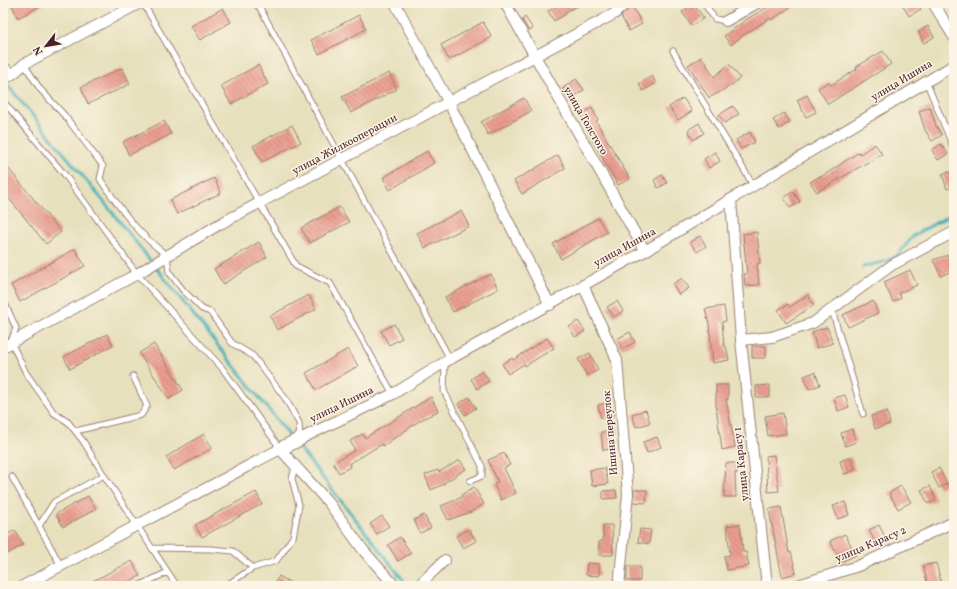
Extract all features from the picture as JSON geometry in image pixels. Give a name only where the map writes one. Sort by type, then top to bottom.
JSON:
[{"type":"street","points":[[3,80],[24,64],[140,3]]},
{"type":"street","points":[[395,3],[449,103],[550,305]]},
{"type":"street","name":"улица Толстого","points":[[505,3],[646,251]]},
{"type":"street","name":"улица Жилкооперации","points":[[138,274],[167,255],[259,203],[614,14],[626,3]]},
{"type":"street","points":[[726,21],[757,3]]},
{"type":"street","points":[[933,3],[954,37]]},
{"type":"street","name":"улица Ишина","points":[[300,439],[393,394],[447,361],[646,251],[954,65]]},
{"type":"street","name":"улица Карасу 1","points":[[731,199],[741,340],[768,586]]},
{"type":"street","points":[[741,340],[772,337],[813,322],[832,310],[892,265],[954,232]]},
{"type":"street","points":[[7,345],[138,274]]},
{"type":"street","name":"Ишина переулок","points":[[583,285],[617,360],[628,494],[619,586]]},
{"type":"street","points":[[23,586],[300,439]]},
{"type":"street","points":[[280,449],[329,503],[364,551],[395,586]]},
{"type":"street","name":"улица Карасу 2","points":[[795,586],[858,566],[954,522]]},
{"type":"street","points":[[418,586],[445,560]]},
{"type":"lane","points":[[143,3],[296,266],[330,283],[393,394]]},
{"type":"lane","points":[[254,3],[260,8],[342,160],[447,361],[444,391],[482,466],[482,476],[470,481]]},
{"type":"lane","points":[[704,3],[715,19],[726,21]]},
{"type":"lane","points":[[673,51],[753,185]]},
{"type":"lane","points":[[3,63],[14,73]]},
{"type":"lane","points":[[24,64],[40,89],[65,116],[103,166],[100,179],[117,203],[150,243],[167,255],[169,272],[183,290],[202,309],[210,312],[232,342],[253,356],[285,398],[299,423],[300,439]]},
{"type":"lane","points":[[926,81],[954,149]]},
{"type":"lane","points":[[3,101],[65,175],[138,274],[222,368],[280,449]]},
{"type":"lane","points":[[3,299],[16,328],[7,345],[54,413],[68,422],[83,441],[177,586]]},
{"type":"lane","points":[[832,310],[863,414]]},
{"type":"lane","points":[[76,432],[141,415],[147,406],[132,376]]},
{"type":"lane","points":[[3,408],[3,412]]},
{"type":"lane","points":[[225,586],[253,568],[276,561],[293,537],[299,505],[292,478],[295,466]]},
{"type":"lane","points":[[39,526],[54,502],[104,475]]},
{"type":"lane","points":[[12,477],[61,566]]},
{"type":"lane","points":[[153,548],[233,551],[253,568]]},
{"type":"lane","points":[[138,586],[168,572]]},
{"type":"building","points":[[11,3],[46,3],[18,18]]},
{"type":"building","points":[[562,3],[585,3],[565,12],[566,14],[554,21],[548,11]]},
{"type":"building","points":[[775,3],[797,3],[771,20],[770,18],[731,45],[724,36],[747,19]]},
{"type":"building","points":[[901,3],[917,3],[921,9],[909,16]]},
{"type":"building","points":[[693,4],[704,18],[692,26],[682,12]]},
{"type":"building","points":[[632,6],[642,24],[629,31],[621,16]]},
{"type":"building","points":[[223,8],[231,22],[200,40],[191,26]]},
{"type":"building","points":[[359,15],[366,29],[319,54],[311,40]]},
{"type":"building","points":[[525,17],[533,29],[529,31],[522,20]]},
{"type":"building","points":[[483,22],[492,37],[449,60],[441,45]]},
{"type":"building","points":[[928,26],[934,37],[924,43],[918,32]]},
{"type":"building","points":[[883,51],[891,64],[828,104],[818,88],[829,82],[831,85],[857,69],[856,67]]},
{"type":"building","points":[[702,57],[714,77],[729,64],[740,78],[732,85],[709,98],[688,65]]},
{"type":"building","points":[[258,65],[268,84],[231,104],[221,86]]},
{"type":"building","points":[[122,68],[130,84],[88,104],[81,87]]},
{"type":"building","points":[[389,73],[397,89],[351,113],[342,97]]},
{"type":"building","points":[[652,76],[656,83],[643,91],[639,84]]},
{"type":"building","points":[[576,79],[584,90],[570,100],[562,89]]},
{"type":"building","points":[[807,95],[816,112],[806,117],[797,100]]},
{"type":"building","points":[[524,98],[531,111],[488,135],[481,122]]},
{"type":"building","points":[[683,98],[692,111],[678,120],[669,107]]},
{"type":"building","points":[[733,106],[739,114],[725,123],[719,115]]},
{"type":"building","points":[[930,107],[936,126],[942,135],[932,141],[925,130],[919,111]]},
{"type":"building","points":[[592,108],[598,120],[596,121],[630,179],[618,185],[590,136],[580,114]]},
{"type":"building","points":[[784,113],[790,122],[779,129],[773,120]]},
{"type":"building","points":[[164,121],[171,134],[129,155],[123,142]]},
{"type":"building","points":[[699,123],[704,133],[693,140],[688,130]]},
{"type":"building","points":[[292,125],[301,142],[262,162],[253,146]]},
{"type":"building","points":[[750,132],[755,142],[741,149],[736,140]]},
{"type":"building","points":[[875,144],[882,154],[817,192],[810,182],[820,176],[821,177],[859,152],[860,154]]},
{"type":"building","points":[[941,144],[948,154],[938,160],[932,150]]},
{"type":"building","points":[[427,151],[434,163],[390,190],[383,178]]},
{"type":"building","points":[[715,152],[720,161],[709,168],[704,159]]},
{"type":"building","points":[[558,155],[565,168],[522,194],[514,181]]},
{"type":"building","points":[[3,162],[61,232],[46,244],[3,191]]},
{"type":"building","points":[[954,171],[954,187],[947,189],[942,174]]},
{"type":"building","points":[[662,175],[667,183],[658,188],[654,180]]},
{"type":"building","points":[[214,178],[221,193],[177,214],[170,200]]},
{"type":"building","points":[[793,191],[800,202],[790,208],[784,198]]},
{"type":"building","points":[[340,207],[349,222],[310,243],[301,228]]},
{"type":"building","points":[[461,211],[469,226],[425,248],[417,233]]},
{"type":"building","points":[[598,218],[607,232],[561,259],[553,244]]},
{"type":"building","points":[[757,232],[760,263],[757,264],[759,285],[745,286],[744,274],[747,274],[743,234]]},
{"type":"building","points":[[700,236],[706,246],[697,252],[690,242]]},
{"type":"building","points":[[259,242],[267,257],[223,284],[214,269]]},
{"type":"building","points":[[75,249],[85,266],[20,302],[11,285]]},
{"type":"building","points":[[954,253],[954,270],[941,276],[933,260]]},
{"type":"building","points":[[910,270],[917,285],[899,293],[901,298],[893,302],[884,282]]},
{"type":"building","points":[[491,274],[498,289],[453,312],[445,297]]},
{"type":"building","points":[[682,278],[689,288],[679,295],[673,284]]},
{"type":"building","points":[[309,295],[316,309],[277,330],[270,316]]},
{"type":"building","points":[[808,295],[814,305],[786,323],[778,310],[788,304],[790,307]]},
{"type":"building","points":[[617,301],[623,311],[614,317],[607,307]]},
{"type":"building","points":[[873,301],[878,313],[848,327],[843,315]]},
{"type":"building","points":[[724,306],[726,321],[722,322],[724,346],[726,346],[729,360],[713,363],[709,324],[705,309]]},
{"type":"building","points":[[578,321],[585,331],[575,337],[569,327]]},
{"type":"building","points":[[394,324],[402,338],[389,345],[381,331]]},
{"type":"building","points":[[827,327],[833,343],[817,348],[812,332]]},
{"type":"building","points":[[630,332],[635,342],[622,349],[617,339]]},
{"type":"building","points":[[107,334],[113,345],[70,369],[64,357]]},
{"type":"building","points":[[547,338],[554,348],[525,366],[524,364],[508,374],[502,364],[512,358],[513,360]]},
{"type":"building","points":[[154,344],[183,390],[169,399],[139,353]]},
{"type":"building","points":[[752,346],[766,346],[766,358],[752,358]]},
{"type":"building","points":[[348,349],[358,366],[316,390],[306,373]]},
{"type":"building","points":[[590,353],[598,370],[587,376],[578,359]]},
{"type":"building","points":[[482,371],[489,381],[477,389],[471,379]]},
{"type":"building","points":[[815,372],[820,385],[809,389],[804,376]]},
{"type":"building","points":[[716,385],[728,385],[728,400],[726,399],[735,447],[722,450],[716,406]]},
{"type":"building","points":[[770,385],[770,397],[756,397],[756,386]]},
{"type":"building","points":[[845,395],[849,407],[838,411],[834,398]]},
{"type":"building","points":[[431,397],[438,411],[419,421],[383,446],[382,444],[349,464],[350,467],[339,473],[333,463],[355,450],[350,441],[363,434],[365,438]]},
{"type":"building","points":[[469,397],[476,408],[465,415],[458,404]]},
{"type":"building","points":[[610,402],[613,416],[601,418],[598,405]]},
{"type":"building","points":[[646,410],[650,423],[636,427],[632,414]]},
{"type":"building","points":[[887,411],[890,424],[875,429],[871,416]]},
{"type":"building","points":[[783,413],[786,434],[768,436],[765,416]]},
{"type":"building","points":[[852,429],[856,442],[845,446],[841,433]]},
{"type":"building","points":[[613,431],[614,449],[603,450],[601,432]]},
{"type":"building","points":[[204,434],[212,448],[174,470],[166,457]]},
{"type":"building","points":[[657,437],[661,447],[647,453],[643,442]]},
{"type":"building","points":[[504,453],[510,465],[504,468],[516,493],[501,500],[494,484],[498,482],[488,460]]},
{"type":"building","points":[[774,455],[779,491],[768,492],[766,456]]},
{"type":"building","points":[[851,457],[855,470],[844,474],[840,461]]},
{"type":"building","points":[[460,460],[466,469],[444,484],[431,490],[425,475],[438,470],[439,472]]},
{"type":"building","points":[[726,463],[737,463],[737,473],[735,473],[736,497],[724,497]]},
{"type":"building","points":[[605,468],[608,484],[592,486],[590,470]]},
{"type":"building","points":[[939,468],[947,484],[939,488],[931,472]]},
{"type":"building","points":[[901,486],[911,502],[898,509],[889,493]]},
{"type":"building","points":[[930,486],[936,500],[928,504],[921,490]]},
{"type":"building","points":[[474,487],[484,504],[471,512],[448,520],[441,506],[462,497],[461,495]]},
{"type":"building","points":[[616,490],[617,498],[603,499],[603,491]]},
{"type":"building","points":[[634,490],[647,490],[646,503],[634,502]]},
{"type":"building","points":[[256,492],[262,504],[202,537],[195,525]]},
{"type":"building","points":[[88,496],[96,509],[63,527],[56,514]]},
{"type":"building","points":[[845,502],[849,515],[838,519],[833,506]]},
{"type":"building","points":[[781,507],[789,553],[791,552],[796,573],[782,577],[769,509]]},
{"type":"building","points":[[424,515],[431,528],[420,533],[414,520]]},
{"type":"building","points":[[382,516],[389,526],[377,534],[370,524]]},
{"type":"building","points":[[740,524],[743,552],[746,552],[749,566],[727,570],[724,556],[730,555],[727,526]]},
{"type":"building","points":[[603,525],[612,525],[613,555],[599,555],[599,541],[603,541]]},
{"type":"building","points":[[879,525],[886,539],[876,544],[869,530]]},
{"type":"building","points":[[469,529],[476,541],[463,548],[456,536]]},
{"type":"building","points":[[640,529],[651,530],[649,544],[638,542]]},
{"type":"building","points":[[15,530],[23,545],[3,556],[3,537]]},
{"type":"building","points":[[845,534],[856,555],[841,562],[830,541]]},
{"type":"building","points":[[400,537],[411,553],[398,561],[388,545]]},
{"type":"building","points":[[132,561],[140,576],[120,586],[83,586]]},
{"type":"building","points":[[587,563],[599,564],[599,576],[586,575]]},
{"type":"building","points":[[936,563],[942,586],[928,586],[923,566]]},
{"type":"building","points":[[627,566],[640,566],[640,581],[627,581]]},
{"type":"building","points":[[279,576],[296,586],[273,586]]},
{"type":"waterway","points":[[5,82],[100,197],[292,439]]},
{"type":"waterway","points":[[863,267],[887,261],[897,256],[914,235],[954,213]]},
{"type":"waterway","points":[[297,445],[408,586]]}]
